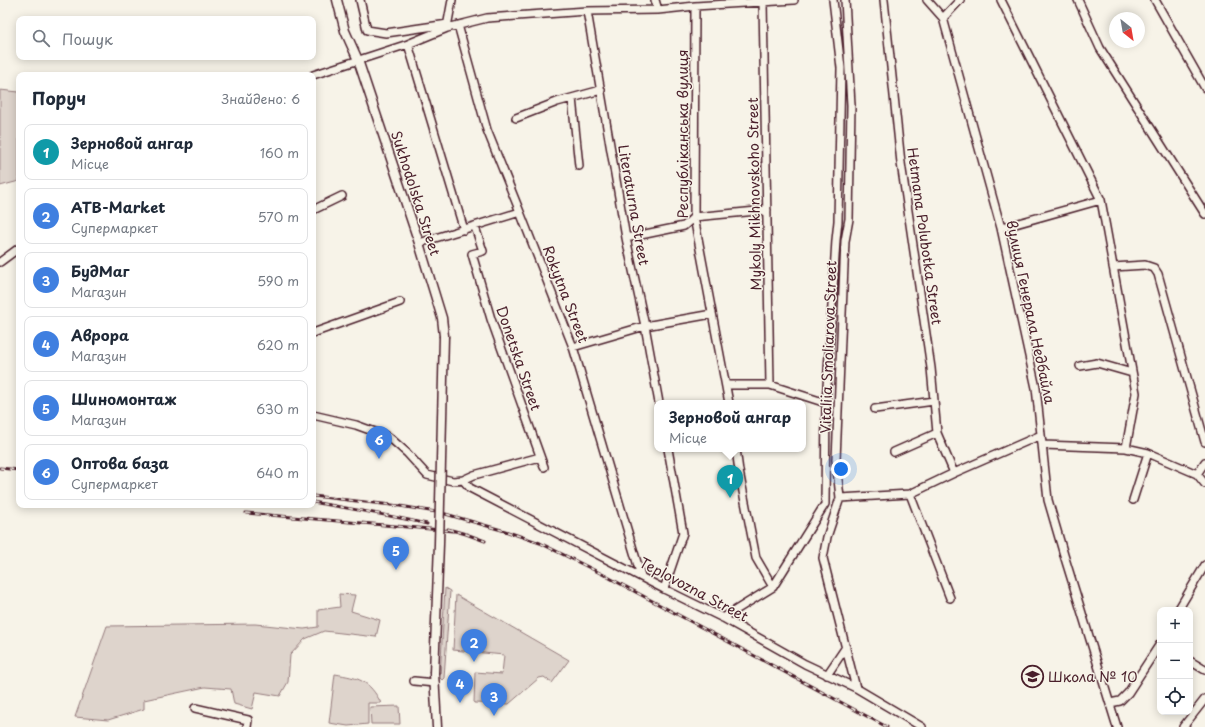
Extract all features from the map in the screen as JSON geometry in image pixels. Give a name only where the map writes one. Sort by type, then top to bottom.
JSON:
[{"type":"main road","name":"Sukhodolska Street","points":[[337,0],[346,31],[358,60],[419,244],[442,318],[444,336],[434,673],[437,727]]},
{"type":"street","points":[[360,0],[367,30],[386,33],[458,25],[487,18],[587,11],[658,10],[735,2],[794,0]]},
{"type":"street","points":[[447,26],[452,0]]},
{"type":"street","points":[[655,0],[658,10]]},
{"type":"street","name":"Vitaliia Smoliarova Street","points":[[723,618],[773,587],[825,504],[826,402],[838,221],[841,76],[833,0]]},
{"type":"street","name":"Vitaliia Smoliarova Street","points":[[844,0],[851,105],[848,219],[845,248],[836,460],[840,498],[827,537],[824,558],[856,688]]},
{"type":"street","name":"Hetmana Polubotka Street","points":[[884,0],[901,163],[931,368],[937,433],[954,473]]},
{"type":"street","name":"вулиця Генерала Недбайла","points":[[927,0],[943,18],[1001,228],[1036,388],[1048,500],[1117,727]]},
{"type":"street","points":[[943,18],[960,0]]},
{"type":"street","points":[[1001,0],[1101,200],[1136,393],[1126,448]]},
{"type":"street","points":[[1078,0],[1100,48],[1205,214]]},
{"type":"street","points":[[1155,0],[1205,88]]},
{"type":"street","name":"Mykoly Mikhnovskoho Street","points":[[763,2],[770,385]]},
{"type":"street","name":"Республіканська вулиця","points":[[695,6],[694,217],[728,400]]},
{"type":"street","name":"Literaturna Street","points":[[587,11],[626,238],[645,326],[658,400]]},
{"type":"street","name":"Rokytna Street","points":[[458,25],[487,130],[573,347],[641,576]]},
{"type":"street","points":[[316,74],[408,44],[447,26]]},
{"type":"street","points":[[408,44],[464,230]]},
{"type":"street","points":[[516,118],[557,102],[601,90]]},
{"type":"street","points":[[572,98],[580,166]]},
{"type":"street","points":[[316,209],[342,196]]},
{"type":"street","points":[[1001,228],[1101,200]]},
{"type":"street","points":[[626,238],[684,226],[694,217],[767,210]]},
{"type":"street","points":[[419,244],[520,212]]},
{"type":"street","points":[[475,227],[483,251],[472,254],[491,319],[544,467]]},
{"type":"street","points":[[0,262],[16,250]]},
{"type":"street","points":[[1114,267],[1146,265],[1154,268],[1158,274],[1205,442]]},
{"type":"street","points":[[316,331],[400,302]]},
{"type":"street","points":[[573,347],[645,326],[712,314]]},
{"type":"street","points":[[1080,366],[1097,363],[1132,373]]},
{"type":"street","points":[[726,385],[770,385],[826,402]]},
{"type":"street","points":[[876,409],[934,401]]},
{"type":"street","points":[[316,415],[356,425],[389,437],[407,453],[427,475],[453,481],[463,480],[474,475],[540,457]]},
{"type":"street","points":[[894,452],[937,433]]},
{"type":"street","points":[[840,498],[910,494],[954,473],[1042,435]]},
{"type":"street","points":[[1042,445],[1126,448],[1148,453],[1197,474],[1205,484]]},
{"type":"street","points":[[664,589],[683,533],[669,452]]},
{"type":"street","points":[[736,452],[756,558],[773,587]]},
{"type":"street","points":[[1133,500],[1148,453]]},
{"type":"street","points":[[1197,474],[1205,462]]},
{"type":"street","name":"Teplovozna Street","points":[[463,480],[470,488],[723,618],[805,664],[856,688],[922,727]]},
{"type":"street","points":[[910,494],[950,598]]},
{"type":"street","points":[[1180,607],[1205,565]]},
{"type":"street","points":[[828,675],[846,647]]},
{"type":"street","points":[[1110,703],[1120,701],[1128,693],[1157,649]]},
{"type":"street","points":[[1193,663],[1205,670]]},
{"type":"street","points":[[414,681],[434,683]]},
{"type":"street","points":[[1183,727],[1205,699]]},
{"type":"street","points":[[195,708],[248,720],[247,727]]},
{"type":"shaded area","points":[[0,90],[16,92],[16,182],[0,186]]},
{"type":"shaded area","points":[[445,588],[450,591],[444,678],[442,680],[440,678]]},
{"type":"shaded area","points":[[339,594],[355,595],[351,611],[380,620],[376,637],[324,631],[305,639],[290,655],[288,682],[280,696],[256,692],[252,709],[234,704],[231,689],[205,687],[144,700],[144,709],[108,720],[75,717],[107,626],[255,624],[304,629],[318,627],[318,610],[340,607]]},
{"type":"shaded area","points":[[456,595],[569,660],[552,683],[544,677],[539,678],[509,704],[474,703],[475,672],[502,674],[504,655],[453,650]]},
{"type":"shaded area","points":[[335,674],[362,681],[377,695],[381,703],[368,703],[368,724],[348,726],[329,723]]},
{"type":"shaded area","points":[[399,706],[400,724],[371,724],[370,707]]},
{"type":"railway","points":[[0,468],[16,470]]},
{"type":"railway","points":[[316,496],[400,506],[442,513],[505,531],[540,543],[604,575],[887,727]]},
{"type":"railway","points":[[316,503],[427,524]]},
{"type":"railway","points":[[246,513],[453,531]]},
{"type":"railway","points":[[448,529],[485,541]]},
{"type":"place","name":"Оптова база","points":[[379,459]]},
{"type":"place","name":"Зерновой ангар","points":[[730,498]]},
{"type":"place","name":"Шиномонтаж","points":[[396,570]]},
{"type":"place","name":"ATB-Market","points":[[474,662]]},
{"type":"place","name":"Школа № 10","points":[[1032,676]]},
{"type":"place","name":"Аврора","points":[[460,703]]},
{"type":"place","name":"БудМаг","points":[[494,716]]}]
